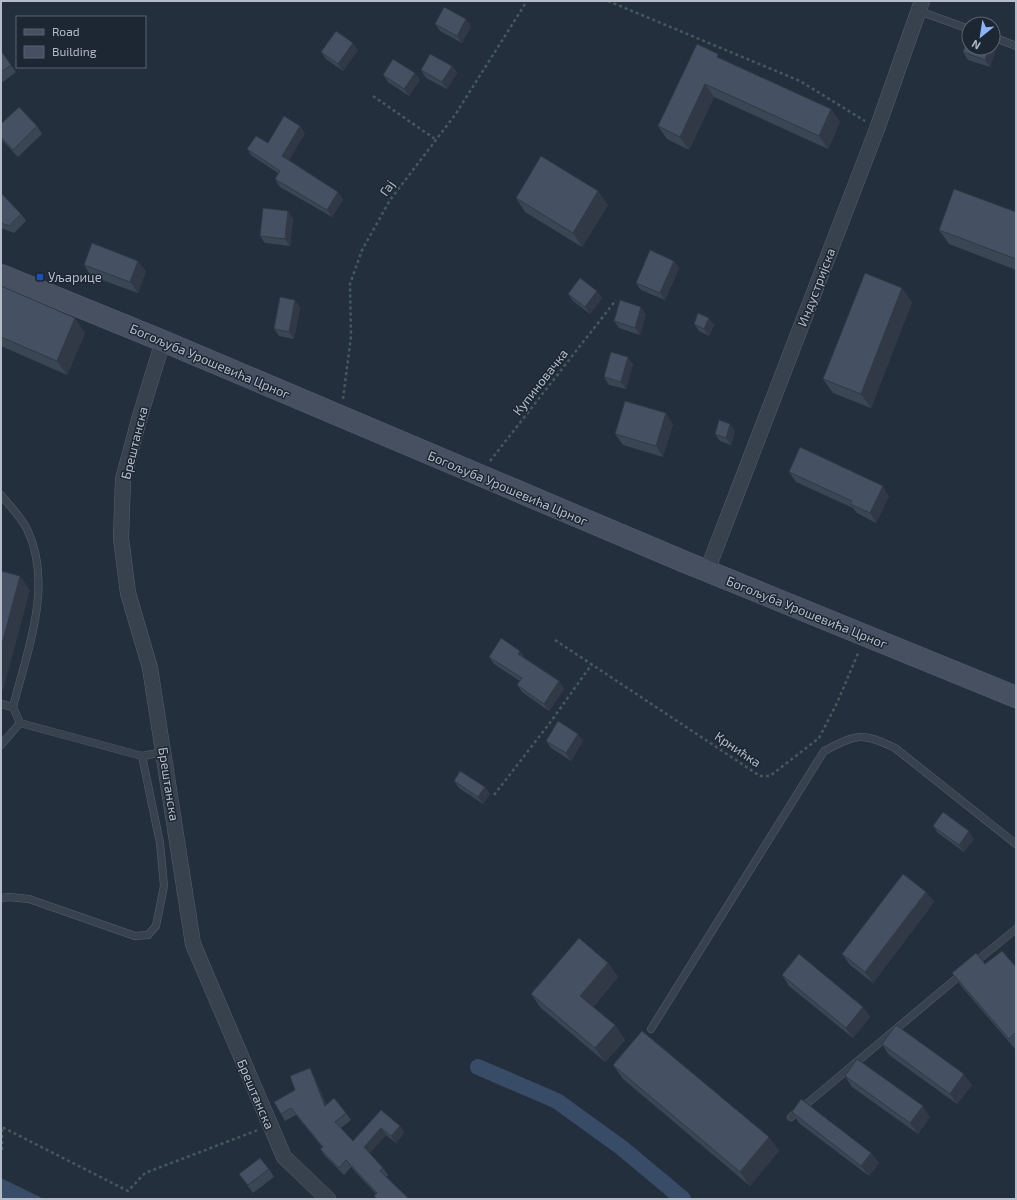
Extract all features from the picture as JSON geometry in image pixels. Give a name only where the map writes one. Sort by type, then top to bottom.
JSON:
[{"type":"street","name":"Индустријска","points":[[707,571],[877,129],[920,6]]},
{"type":"street","name":"Богољуба Урошевића Црног","points":[[1,275],[163,341],[479,476],[707,571],[1016,697]]},
{"type":"street","name":"Брештанска","points":[[163,341],[140,416],[123,479],[121,538],[128,593],[150,668],[193,944],[269,1126],[284,1158],[328,1199]]},
{"type":"lane","points":[[920,6],[961,25]]},
{"type":"lane","points":[[1001,40],[1016,46]]},
{"type":"lane","points":[[1,495],[27,528],[36,553],[40,589],[36,616],[14,707],[20,724]]},
{"type":"lane","points":[[1,704],[14,707]]},
{"type":"lane","points":[[20,724],[142,756],[164,752]]},
{"type":"lane","points":[[1,745],[20,724]]},
{"type":"lane","points":[[652,1029],[824,751],[851,737],[874,737],[895,748],[1016,844]]},
{"type":"lane","points":[[1,898],[9,897],[29,899],[135,936],[148,935],[156,926],[164,886],[160,843],[142,756]]},
{"type":"lane","points":[[791,1117],[1016,928]]},
{"type":"path","name":"Гај","points":[[341,416],[351,336],[350,284],[359,257],[390,200],[455,115],[527,1]]},
{"type":"path","points":[[608,1],[800,81],[877,129]]},
{"type":"path","points":[[373,96],[435,140]]},
{"type":"path","name":"Купиновачка","points":[[479,476],[616,300]]},
{"type":"path","name":"Крнићка","points":[[556,640],[760,776],[770,776],[819,738],[837,703],[865,636]]},
{"type":"path","points":[[494,795],[549,724],[592,664]]},
{"type":"path","points":[[2,1150],[2,1127],[128,1191],[145,1173],[269,1126]]},
{"type":"water","points":[[1,1178],[44,1199],[1,1199]]},
{"type":"building","points":[[444,7],[466,19],[457,36],[435,24]]},
{"type":"building","points":[[336,31],[353,43],[338,64],[321,52]]},
{"type":"building","points":[[697,44],[718,54],[717,57],[831,109],[819,136],[705,84],[680,137],[658,126]]},
{"type":"building","points":[[1,51],[11,65],[1,72]]},
{"type":"building","points":[[430,54],[452,66],[442,82],[421,70]]},
{"type":"building","points":[[974,56],[986,56],[985,60]]},
{"type":"building","points":[[393,59],[415,73],[404,89],[383,75]]},
{"type":"building","points":[[19,107],[37,126],[13,150],[1,137],[1,124]]},
{"type":"building","points":[[284,116],[300,126],[282,156],[338,192],[327,210],[275,179],[280,171],[247,149],[256,136],[268,143]]},
{"type":"building","points":[[541,156],[598,191],[573,233],[516,198]]},
{"type":"building","points":[[954,189],[1016,212],[1016,259],[939,230]]},
{"type":"building","points":[[1,193],[21,214],[9,226],[1,223]]},
{"type":"building","points":[[263,208],[288,211],[285,239],[260,236]]},
{"type":"building","points":[[92,243],[138,261],[130,282],[84,265]]},
{"type":"building","points":[[650,250],[674,261],[660,293],[636,283]]},
{"type":"building","points":[[865,273],[902,288],[861,394],[823,379]]},
{"type":"building","points":[[580,278],[597,291],[585,307],[568,294]]},
{"type":"building","points":[[1,286],[75,318],[57,361],[1,337]]},
{"type":"building","points":[[280,297],[295,300],[289,332],[274,329]]},
{"type":"building","points":[[620,300],[641,307],[635,328],[614,321]]},
{"type":"building","points":[[698,313],[709,318],[704,329],[694,324]]},
{"type":"building","points":[[611,352],[628,357],[621,382],[604,377]]},
{"type":"building","points":[[625,401],[666,413],[656,446],[615,434]]},
{"type":"building","points":[[719,420],[730,424],[726,438],[715,434]]},
{"type":"building","points":[[800,447],[883,486],[870,513],[850,504],[852,501],[789,472]]},
{"type":"building","points":[[1,571],[20,576],[1,648]]},
{"type":"building","points":[[501,638],[520,651],[518,654],[559,681],[544,704],[517,685],[522,678],[489,657]]},
{"type":"building","points":[[558,721],[578,734],[566,753],[546,741]]},
{"type":"building","points":[[460,771],[485,787],[478,797],[454,781]]},
{"type":"building","points":[[943,812],[969,831],[959,845],[933,826]]},
{"type":"building","points":[[903,874],[926,892],[865,972],[842,954]]},
{"type":"building","points":[[579,938],[608,963],[580,996],[615,1025],[595,1048],[531,994]]},
{"type":"building","points":[[1002,951],[1016,967],[1016,1032],[1009,1039],[952,973],[976,953],[985,964]]},
{"type":"building","points":[[799,954],[863,1007],[846,1028],[782,975]]},
{"type":"building","points":[[896,1025],[964,1074],[950,1094],[882,1044]]},
{"type":"building","points":[[642,1031],[769,1137],[740,1172],[613,1065]]},
{"type":"building","points":[[857,1059],[923,1106],[910,1123],[845,1076]]},
{"type":"building","points":[[310,1068],[325,1106],[334,1098],[346,1113],[335,1122],[353,1141],[381,1110],[400,1126],[391,1136],[381,1128],[364,1147],[383,1168],[380,1171],[408,1198],[407,1199],[377,1199],[374,1196],[377,1193],[346,1160],[339,1168],[320,1149],[323,1147],[291,1108],[281,1114],[274,1102],[295,1090],[290,1076]]},
{"type":"building","points":[[801,1099],[871,1153],[861,1166],[792,1112]]},
{"type":"building","points":[[260,1158],[269,1169],[248,1185],[239,1174]]},
{"type":"waterway","points":[[478,1067],[557,1101],[622,1148],[683,1199]]},
{"type":"place","name":"Уљарице","points":[[40,277]]}]
